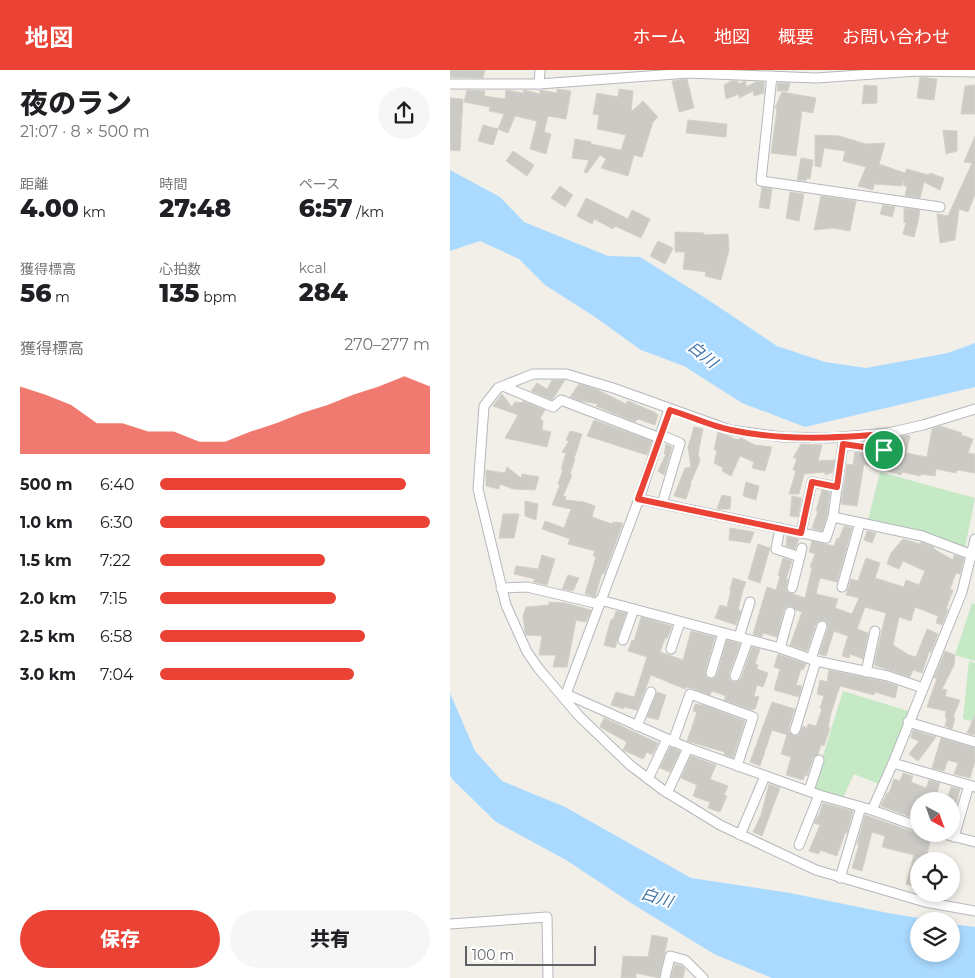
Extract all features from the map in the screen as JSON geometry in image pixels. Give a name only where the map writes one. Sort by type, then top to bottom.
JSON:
[{"type":"street","points":[[539,84],[540,70]]},
{"type":"street","points":[[450,84],[539,84],[689,73],[816,78],[917,70],[975,72]]},
{"type":"street","points":[[772,76],[761,181],[940,208]]},
{"type":"street","points":[[975,409],[888,434],[829,438],[783,437],[730,430],[613,388],[566,374],[533,374],[498,388],[484,406],[478,489],[501,588],[510,616],[527,652],[593,730],[648,779],[707,818],[816,870],[925,902],[975,911]]},
{"type":"street","points":[[503,386],[553,407],[561,400],[680,443],[662,504]]},
{"type":"street","points":[[564,696],[670,410]]},
{"type":"street","points":[[638,499],[826,538],[833,517],[843,444],[884,450],[888,434]]},
{"type":"street","points":[[801,533],[812,482],[837,487]]},
{"type":"street","points":[[833,517],[922,536],[974,555]]},
{"type":"street","points":[[842,587],[860,523]]},
{"type":"street","points":[[780,528],[776,549],[801,552],[792,588]]},
{"type":"street","points":[[872,810],[962,592],[974,555],[975,539]]},
{"type":"street","points":[[501,588],[527,587],[634,609],[780,648],[813,660],[896,678],[923,688]]},
{"type":"street","points":[[735,676],[750,602]]},
{"type":"street","points":[[623,640],[634,609]]},
{"type":"street","points":[[780,648],[790,612]]},
{"type":"street","points":[[671,649],[680,622]]},
{"type":"street","points":[[795,730],[822,626]]},
{"type":"street","points":[[866,672],[875,631]]},
{"type":"street","points":[[711,673],[723,633]]},
{"type":"street","points":[[637,726],[651,692]]},
{"type":"street","points":[[648,779],[670,740],[690,694],[753,716],[738,766]]},
{"type":"street","points":[[564,696],[688,748],[765,776],[910,824]]},
{"type":"street","points":[[908,722],[975,742]]},
{"type":"street","points":[[667,793],[688,748]]},
{"type":"street","points":[[809,791],[819,760]]},
{"type":"street","points":[[893,763],[972,786],[960,819]]},
{"type":"street","points":[[740,835],[765,776]]},
{"type":"street","points":[[799,845],[819,794]]},
{"type":"street","points":[[840,878],[861,807]]},
{"type":"street","points":[[960,838],[975,842]]},
{"type":"street","points":[[450,924],[547,917],[548,978]]},
{"type":"street","points":[[665,978],[670,956],[685,960],[703,978]]},
{"type":"green space","points":[[880,472],[975,498],[965,547],[868,520]]},
{"type":"green space","points":[[972,603],[975,604],[975,661],[955,655]]},
{"type":"green space","points":[[969,661],[975,663],[975,722],[963,719]]},
{"type":"green space","points":[[843,691],[908,711],[895,749],[879,784],[854,774],[843,798],[813,788]]},
{"type":"water","name":"白川","points":[[450,170],[500,197],[524,222],[608,256],[640,257],[777,346],[825,362],[866,368],[948,353],[975,343],[975,387],[805,427],[742,403],[684,366],[641,350],[595,317],[545,285],[519,259],[480,241],[450,251]]},
{"type":"water","name":"白川","points":[[450,693],[475,751],[502,781],[565,807],[691,878],[790,893],[910,917],[910,962],[960,962],[960,925],[975,927],[975,978],[772,978],[714,954],[566,860],[496,822],[452,779],[450,774]]},
{"type":"building","points":[[450,70],[485,70],[483,78],[450,77]]},
{"type":"building","points":[[920,77],[937,79],[934,100],[917,98]]},
{"type":"building","points":[[687,79],[694,108],[679,112],[672,81]]},
{"type":"building","points":[[731,81],[738,81],[738,84],[746,81],[746,87],[756,82],[764,82],[764,93],[754,96],[753,91],[739,98],[739,94],[726,99],[724,85]]},
{"type":"building","points":[[778,83],[790,83],[788,91],[777,91]]},
{"type":"building","points":[[864,85],[877,86],[877,103],[862,104]]},
{"type":"building","points":[[975,85],[975,114],[961,114],[965,86]]},
{"type":"building","points":[[557,89],[571,91],[566,119],[548,116],[544,132],[551,134],[546,154],[530,149],[537,121],[515,116],[508,133],[498,129],[504,114],[489,111],[490,107],[464,102],[467,90],[485,91],[484,96],[505,99],[506,90],[523,93],[524,90],[540,94],[540,90],[557,93]]},
{"type":"building","points":[[619,89],[633,91],[631,112],[643,101],[658,117],[653,122],[642,157],[634,155],[628,176],[601,168],[606,159],[600,155],[587,173],[584,172],[589,160],[572,158],[575,139],[621,150],[626,135],[597,129],[599,115],[593,114],[597,93],[618,97]]},
{"type":"building","points":[[782,92],[816,98],[813,113],[802,111],[796,156],[771,153],[777,109],[775,108]]},
{"type":"building","points":[[450,98],[463,99],[460,151],[450,150]]},
{"type":"building","points":[[688,120],[727,124],[726,137],[686,133]]},
{"type":"building","points":[[483,125],[498,129],[493,145],[478,141]]},
{"type":"building","points":[[943,130],[957,131],[957,151],[946,154]]},
{"type":"building","points":[[815,135],[839,136],[866,144],[885,143],[879,164],[905,173],[907,169],[928,175],[930,173],[944,178],[940,190],[924,182],[920,198],[905,196],[907,186],[904,186],[904,179],[902,186],[874,184],[873,190],[858,186],[866,167],[843,161],[845,151],[824,148],[821,167],[815,166]]},
{"type":"building","points":[[975,136],[975,194],[968,212],[959,209],[955,240],[940,243],[937,214],[948,216],[972,163],[964,162]]},
{"type":"building","points":[[513,151],[534,165],[527,176],[506,161]]},
{"type":"building","points":[[801,158],[813,160],[810,179],[807,178],[806,181],[797,180]]},
{"type":"building","points":[[560,186],[573,195],[565,207],[551,198]]},
{"type":"building","points":[[762,187],[772,189],[769,209],[759,207]]},
{"type":"building","points":[[790,192],[804,194],[799,221],[786,218]]},
{"type":"building","points":[[821,196],[856,201],[850,231],[833,228],[814,230]]},
{"type":"building","points":[[586,198],[628,219],[632,210],[650,219],[641,238],[615,226],[613,229],[594,219],[592,224],[577,216]]},
{"type":"building","points":[[883,205],[895,207],[892,217],[880,214]]},
{"type":"building","points":[[904,208],[920,210],[914,237],[903,234],[906,223],[904,222]]},
{"type":"building","points":[[675,232],[704,233],[704,235],[728,234],[729,250],[721,280],[705,276],[706,272],[683,269],[685,252],[675,252]]},
{"type":"building","points":[[658,241],[673,248],[665,264],[650,256]]},
{"type":"building","points":[[552,380],[565,380],[552,400],[531,391],[537,383],[547,389]]},
{"type":"building","points":[[579,384],[598,390],[626,404],[628,401],[654,412],[658,415],[655,425],[638,419],[635,422],[596,406],[598,404],[570,397]]},
{"type":"building","points":[[502,394],[512,407],[515,402],[521,403],[523,401],[545,410],[540,419],[543,421],[542,430],[551,432],[547,447],[505,438],[518,415],[493,406]]},
{"type":"building","points":[[594,420],[652,441],[647,455],[587,436]]},
{"type":"building","points":[[940,426],[962,433],[961,435],[973,439],[968,453],[975,454],[975,473],[957,470],[956,473],[936,469],[935,476],[921,474],[920,476],[902,472],[901,475],[864,464],[857,506],[841,504],[847,464],[853,465],[855,452],[883,456],[891,455],[895,438],[906,435],[910,436],[906,453],[927,457],[932,429]]},
{"type":"building","points":[[694,427],[703,429],[698,454],[700,461],[686,499],[674,496],[685,468],[691,467],[688,447]]},
{"type":"building","points":[[570,431],[582,434],[570,474],[572,475],[563,496],[566,497],[565,500],[584,502],[595,506],[592,517],[612,524],[613,522],[623,523],[604,574],[602,573],[595,597],[585,594],[596,557],[593,556],[595,551],[568,544],[570,539],[542,529],[545,521],[564,528],[571,509],[552,505],[560,485],[558,484],[566,453],[562,452],[569,441],[566,440]]},
{"type":"building","points":[[718,432],[738,440],[741,438],[755,445],[772,447],[765,471],[752,468],[754,462],[740,456],[731,476],[722,471],[723,468],[714,463],[717,450],[714,450]]},
{"type":"building","points":[[666,444],[672,447],[664,475],[658,471],[666,454],[664,454]]},
{"type":"building","points":[[801,444],[822,445],[818,461],[835,460],[833,472],[825,475],[825,472],[804,474],[799,494],[789,494],[796,471],[793,470],[797,458],[793,458]]},
{"type":"building","points":[[507,467],[521,478],[522,474],[539,477],[535,490],[513,489],[500,484],[499,489],[486,486],[486,470],[505,473]]},
{"type":"building","points":[[746,482],[759,486],[756,500],[743,496]]},
{"type":"building","points":[[822,490],[830,492],[827,516],[822,531],[812,528]]},
{"type":"building","points":[[722,495],[731,497],[730,509],[717,509]]},
{"type":"building","points":[[792,496],[802,498],[798,517],[790,516]]},
{"type":"building","points":[[525,501],[538,504],[536,520],[525,516]]},
{"type":"building","points":[[503,514],[519,514],[514,538],[499,538]]},
{"type":"building","points":[[844,526],[852,528],[837,582],[820,578],[816,594],[838,599],[835,608],[852,614],[859,598],[846,595],[851,579],[858,581],[866,558],[880,563],[875,578],[904,587],[906,580],[919,585],[925,571],[903,561],[899,569],[887,564],[891,553],[903,539],[920,544],[921,542],[934,547],[934,549],[953,560],[954,555],[964,558],[960,574],[956,573],[950,589],[953,590],[942,625],[936,623],[938,616],[915,607],[911,621],[899,617],[893,645],[909,655],[916,657],[927,629],[938,634],[922,673],[913,670],[910,677],[874,665],[886,613],[865,607],[857,629],[868,633],[863,659],[850,654],[849,658],[842,656],[848,636],[834,631],[826,656],[819,654],[828,628],[827,622],[824,620],[818,621],[816,624],[807,651],[790,645],[802,612],[791,606],[786,607],[784,610],[777,637],[763,633],[762,637],[753,634],[767,587],[776,590],[783,558],[792,561],[786,579],[788,579],[787,592],[805,598],[812,568],[810,567],[815,554],[809,552],[812,541],[834,546]]},
{"type":"building","points":[[730,528],[754,532],[750,543],[729,540]]},
{"type":"building","points":[[867,531],[876,533],[872,543],[864,540]]},
{"type":"building","points":[[787,536],[799,539],[795,549],[786,546]]},
{"type":"building","points":[[758,544],[770,548],[760,583],[748,579]]},
{"type":"building","points":[[542,555],[555,559],[547,585],[533,582],[535,579],[514,574],[516,566],[538,569]]},
{"type":"building","points":[[568,575],[579,578],[573,591],[562,589]]},
{"type":"building","points":[[733,578],[746,582],[738,610],[741,611],[736,625],[715,618],[720,605],[727,607]]},
{"type":"building","points":[[549,602],[565,603],[591,610],[586,622],[576,620],[567,667],[553,667],[556,655],[539,655],[542,636],[526,635],[525,632],[523,616],[526,607],[549,605]]},
{"type":"building","points":[[616,611],[626,613],[615,648],[604,645],[611,619],[613,620]]},
{"type":"building","points":[[641,617],[672,626],[660,652],[683,660],[691,631],[715,637],[705,672],[706,677],[710,679],[715,678],[717,675],[727,640],[740,644],[729,674],[730,680],[733,682],[741,679],[752,647],[760,649],[755,664],[758,665],[757,669],[768,673],[763,687],[757,685],[754,696],[759,697],[755,709],[752,710],[724,700],[726,696],[712,691],[710,695],[692,688],[686,687],[685,689],[651,675],[637,710],[611,705],[616,692],[634,697],[635,695],[647,657],[628,651],[632,640],[634,641]]},
{"type":"building","points":[[945,651],[955,655],[954,665],[942,689],[947,690],[945,696],[960,700],[953,717],[955,718],[952,729],[945,726],[947,719],[945,717],[946,711],[927,707],[937,678],[934,678]]},
{"type":"building","points":[[778,654],[806,664],[803,670],[801,669],[796,685],[802,686],[799,697],[774,690],[780,669],[774,667]]},
{"type":"building","points":[[829,670],[898,686],[895,698],[875,692],[874,695],[840,686],[831,713],[828,727],[830,728],[824,746],[821,745],[818,754],[813,758],[807,776],[805,775],[803,780],[786,775],[791,757],[781,754],[787,735],[772,730],[760,766],[750,762],[772,702],[795,709],[789,727],[789,732],[793,736],[799,735],[803,726],[807,728],[808,724],[816,726],[824,696],[817,694],[820,680],[827,682]]},
{"type":"building","points":[[657,692],[666,695],[658,720],[647,717]]},
{"type":"building","points":[[695,704],[706,706],[745,721],[733,758],[724,754],[725,752],[687,741],[697,712],[693,711]]},
{"type":"building","points":[[975,715],[975,735],[967,733]]},
{"type":"building","points":[[604,718],[658,743],[652,755],[647,752],[643,759],[623,750],[627,742],[600,727]]},
{"type":"building","points":[[913,730],[936,737],[918,761],[909,754],[919,741],[911,738]]},
{"type":"building","points":[[941,738],[975,748],[975,761],[970,778],[954,774],[958,763],[948,760],[944,771],[932,768]]},
{"type":"building","points":[[670,747],[680,751],[670,772],[660,768]]},
{"type":"building","points":[[691,756],[716,765],[710,779],[728,786],[724,795],[727,796],[720,812],[708,808],[710,802],[693,796],[697,785],[681,778]]},
{"type":"building","points":[[903,773],[913,776],[911,782],[926,788],[929,780],[940,783],[937,792],[910,792],[910,817],[881,806],[887,793],[889,793],[894,779],[900,781]]},
{"type":"building","points":[[769,784],[780,788],[762,836],[753,832],[761,815]]},
{"type":"building","points":[[951,787],[960,789],[959,792],[950,792]]},
{"type":"building","points":[[823,803],[853,811],[847,833],[845,833],[837,856],[820,850],[819,854],[809,851],[820,825],[814,823]]},
{"type":"building","points":[[865,815],[910,831],[910,842],[930,842],[928,852],[910,852],[910,854],[882,847],[885,836],[872,832],[862,871],[852,868],[859,845],[857,844]]},
{"type":"building","points":[[910,870],[910,885],[906,884]]},
{"type":"building","points":[[652,935],[668,938],[659,978],[636,973],[636,978],[621,978],[623,956],[648,957]]},
{"type":"building","points":[[675,964],[685,969],[683,978],[671,978]]},
{"type":"route","points":[[670,410],[730,430],[783,437],[829,438],[888,434],[884,450],[843,444],[837,487],[812,482],[801,533],[638,499],[670,410]]}]
